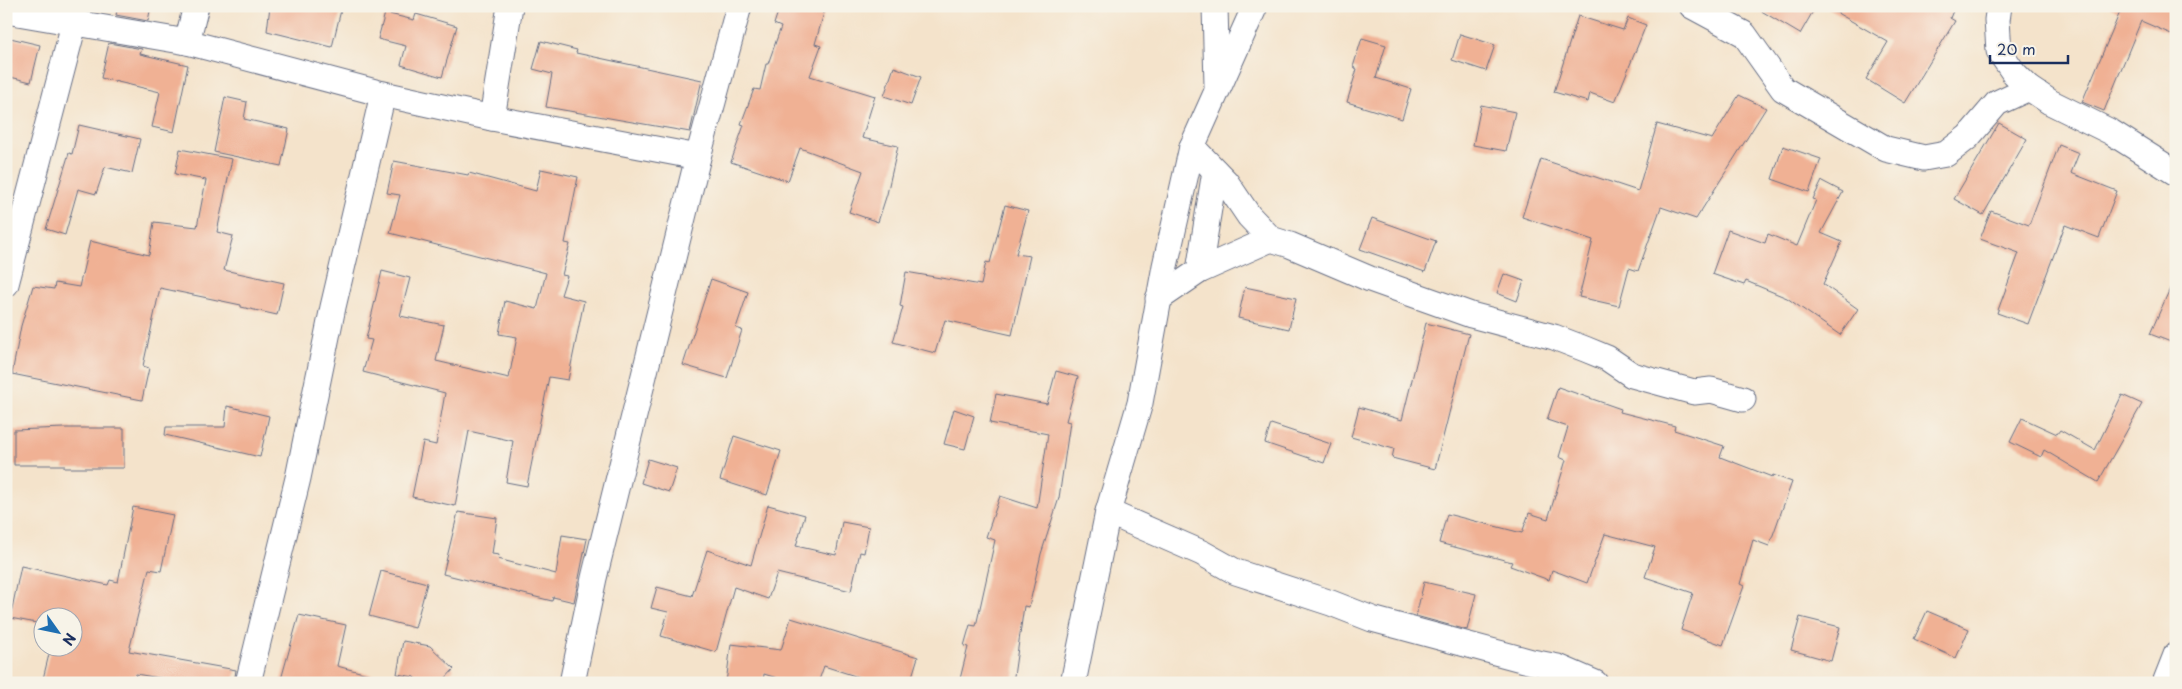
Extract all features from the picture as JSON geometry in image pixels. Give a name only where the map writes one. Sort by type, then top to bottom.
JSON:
[{"type":"street","points":[[187,42],[196,6]]},
{"type":"street","points":[[492,118],[510,6]]},
{"type":"street","points":[[572,683],[594,578],[698,157],[739,6]]},
{"type":"street","points":[[1215,6],[1217,92]]},
{"type":"street","points":[[1073,683],[1108,512],[1140,403],[1158,300],[1192,147],[1255,6]]},
{"type":"street","points":[[1692,6],[1744,34],[1783,89],[1886,149],[1924,158],[1946,154],[1968,136],[1997,103],[2029,88]]},
{"type":"street","points":[[1999,6],[1997,20],[1998,51],[2014,73],[2029,88],[2050,102],[2111,132],[2176,173]]},
{"type":"street","points":[[6,11],[187,42],[383,94],[492,118],[698,157]]},
{"type":"street","points":[[6,284],[74,24]]},
{"type":"street","points":[[248,683],[298,478],[333,307],[383,94]]},
{"type":"street","points":[[1192,147],[1226,182],[1249,216],[1271,239],[1290,245],[1370,279],[1472,315],[1554,337],[1586,349],[1607,358],[1632,375],[1694,392],[1711,390],[1743,399]]},
{"type":"street","points":[[1199,271],[1215,171]]},
{"type":"street","points":[[1158,300],[1199,271],[1271,239]]},
{"type":"street","points":[[1108,512],[1202,553],[1236,572],[1331,603],[1372,619],[1532,662],[1558,667],[1595,683]]},
{"type":"street","points":[[2165,683],[2176,655]]},
{"type":"building","points":[[118,6],[151,6],[148,21],[116,15]]},
{"type":"building","points":[[270,6],[342,6],[332,47],[267,31]]},
{"type":"building","points":[[780,6],[826,6],[815,44],[821,46],[810,76],[875,96],[862,138],[898,146],[887,194],[878,222],[849,212],[863,171],[800,148],[788,181],[731,162],[744,125],[741,124],[754,89],[760,90],[766,64],[768,64],[781,27],[774,24]]},
{"type":"building","points":[[1753,6],[1816,6],[1800,34]]},
{"type":"building","points":[[1825,6],[1955,6],[1950,18],[1955,21],[1905,103],[1866,79],[1888,42]]},
{"type":"building","points":[[2107,6],[2176,6],[2176,36],[2141,21],[2104,111],[2082,102],[2120,12]]},
{"type":"building","points":[[385,13],[414,20],[416,14],[457,26],[442,77],[401,65],[406,46],[378,39]]},
{"type":"building","points":[[1578,16],[1623,30],[1628,18],[1646,25],[1615,102],[1590,93],[1588,102],[1554,92]]},
{"type":"building","points":[[1460,34],[1495,45],[1486,71],[1452,60]]},
{"type":"building","points":[[6,37],[40,45],[31,82],[6,76]]},
{"type":"building","points":[[1362,38],[1386,45],[1376,78],[1411,89],[1402,119],[1347,102],[1357,69],[1353,67]]},
{"type":"building","points":[[541,41],[577,50],[576,53],[702,80],[690,132],[546,107],[552,74],[533,69]]},
{"type":"building","points":[[109,43],[142,49],[140,54],[188,65],[174,132],[152,127],[160,92],[101,78]]},
{"type":"building","points":[[894,67],[921,77],[911,105],[884,96]]},
{"type":"building","points":[[1739,95],[1766,108],[1696,219],[1661,207],[1638,271],[1629,268],[1619,306],[1579,297],[1593,240],[1522,217],[1541,159],[1638,191],[1657,124],[1712,139]]},
{"type":"building","points":[[225,97],[247,102],[244,119],[289,129],[281,166],[214,152]]},
{"type":"building","points":[[1481,105],[1515,112],[1506,151],[1473,145]]},
{"type":"building","points":[[1999,123],[2027,139],[1983,215],[1954,199]]},
{"type":"building","points":[[79,125],[140,139],[132,173],[105,167],[96,194],[78,189],[65,235],[46,229],[69,153],[72,154]]},
{"type":"building","points":[[2059,145],[2079,153],[2071,173],[2117,191],[2099,238],[2065,225],[2028,324],[1997,313],[2019,253],[1980,239],[1991,211],[2029,225]]},
{"type":"building","points":[[1783,146],[1821,159],[1809,192],[1772,179]]},
{"type":"building","points":[[180,149],[232,159],[217,232],[233,236],[224,270],[284,283],[277,315],[241,307],[241,305],[160,288],[143,366],[149,368],[142,400],[12,374],[21,326],[33,286],[54,289],[55,283],[79,287],[90,241],[149,255],[154,222],[197,227],[206,180],[175,174]]},
{"type":"building","points":[[394,161],[468,175],[469,173],[536,191],[541,169],[578,177],[565,243],[570,244],[562,275],[567,276],[561,295],[584,301],[568,380],[549,377],[527,486],[506,482],[513,441],[469,431],[455,506],[412,497],[423,442],[436,445],[445,393],[363,372],[372,340],[366,339],[382,271],[410,278],[400,316],[444,325],[436,361],[509,378],[517,337],[499,334],[505,301],[537,309],[546,273],[390,233],[400,195],[387,193]]},
{"type":"building","points":[[1822,181],[1843,192],[1821,233],[1842,242],[1823,284],[1858,309],[1840,335],[1787,298],[1746,281],[1744,285],[1712,274],[1728,230],[1765,243],[1768,234],[1797,246],[1816,200],[1813,199]]},
{"type":"building","points":[[1005,205],[1028,211],[1016,254],[1030,256],[1012,335],[945,320],[935,353],[893,342],[903,307],[900,306],[906,272],[981,285],[986,262],[990,263]]},
{"type":"building","points":[[1372,218],[1436,241],[1425,272],[1360,249]]},
{"type":"building","points":[[1504,274],[1524,281],[1517,301],[1497,293]]},
{"type":"building","points":[[2176,275],[2176,344],[2150,334]]},
{"type":"building","points":[[711,279],[748,292],[736,328],[742,330],[727,378],[683,365]]},
{"type":"building","points":[[1245,287],[1296,298],[1289,329],[1238,318]]},
{"type":"building","points":[[1426,323],[1469,334],[1435,469],[1392,458],[1394,449],[1351,437],[1359,407],[1402,420]]},
{"type":"building","points":[[1056,371],[1078,377],[1066,421],[1070,422],[1059,498],[1041,554],[1029,607],[1024,606],[1013,683],[959,683],[968,647],[964,646],[970,625],[976,626],[995,540],[986,537],[1000,496],[1037,508],[1048,434],[990,423],[996,394],[1047,404]]},
{"type":"building","points":[[1558,387],[1621,409],[1620,412],[1675,426],[1674,430],[1724,446],[1720,457],[1772,477],[1773,475],[1792,482],[1769,546],[1753,540],[1740,584],[1744,586],[1723,645],[1681,630],[1693,593],[1645,577],[1655,547],[1605,534],[1587,583],[1552,570],[1549,580],[1510,566],[1512,562],[1439,543],[1447,514],[1522,533],[1529,513],[1548,519],[1566,460],[1559,457],[1568,427],[1547,420]]},
{"type":"building","points":[[2122,395],[2142,404],[2098,482],[2044,450],[2041,457],[2010,442],[2022,418],[2057,434],[2060,430],[2095,450]]},
{"type":"building","points":[[227,406],[269,416],[260,457],[165,435],[166,427],[225,427]]},
{"type":"building","points":[[954,409],[974,416],[965,449],[944,444]]},
{"type":"building","points":[[1271,424],[1331,444],[1324,463],[1265,443]]},
{"type":"building","points":[[124,428],[124,468],[64,468],[64,465],[14,465],[14,430]]},
{"type":"building","points":[[734,436],[781,451],[767,495],[720,480]]},
{"type":"building","points":[[648,459],[677,468],[669,492],[641,483]]},
{"type":"building","points":[[768,505],[805,515],[796,546],[836,555],[842,522],[869,527],[864,553],[860,552],[851,591],[777,573],[768,599],[734,587],[716,652],[661,636],[668,612],[651,608],[657,587],[692,596],[707,550],[751,565]]},
{"type":"building","points":[[133,507],[173,515],[161,571],[149,569],[129,651],[236,670],[234,683],[188,683],[136,674],[134,683],[42,683],[49,656],[82,656],[82,606],[32,606],[32,622],[10,618],[21,566],[108,585],[110,580],[118,582]]},
{"type":"building","points":[[458,512],[497,518],[492,554],[499,555],[498,559],[556,574],[562,535],[587,539],[574,602],[553,597],[552,601],[443,574]]},
{"type":"building","points":[[381,571],[427,583],[415,628],[369,616]]},
{"type":"building","points":[[1424,582],[1476,594],[1467,630],[1416,616]]},
{"type":"building","points":[[1927,611],[1969,629],[1956,658],[1914,639]]},
{"type":"building","points":[[299,615],[346,625],[337,666],[375,676],[374,683],[280,683]]},
{"type":"building","points":[[1800,617],[1840,627],[1831,661],[1791,650]]},
{"type":"building","points":[[791,618],[918,657],[910,683],[877,683],[824,666],[818,683],[793,683],[764,674],[763,683],[726,683],[731,644],[781,650]]},
{"type":"building","points":[[403,641],[430,646],[454,669],[441,683],[420,683],[414,677],[397,674]]}]
